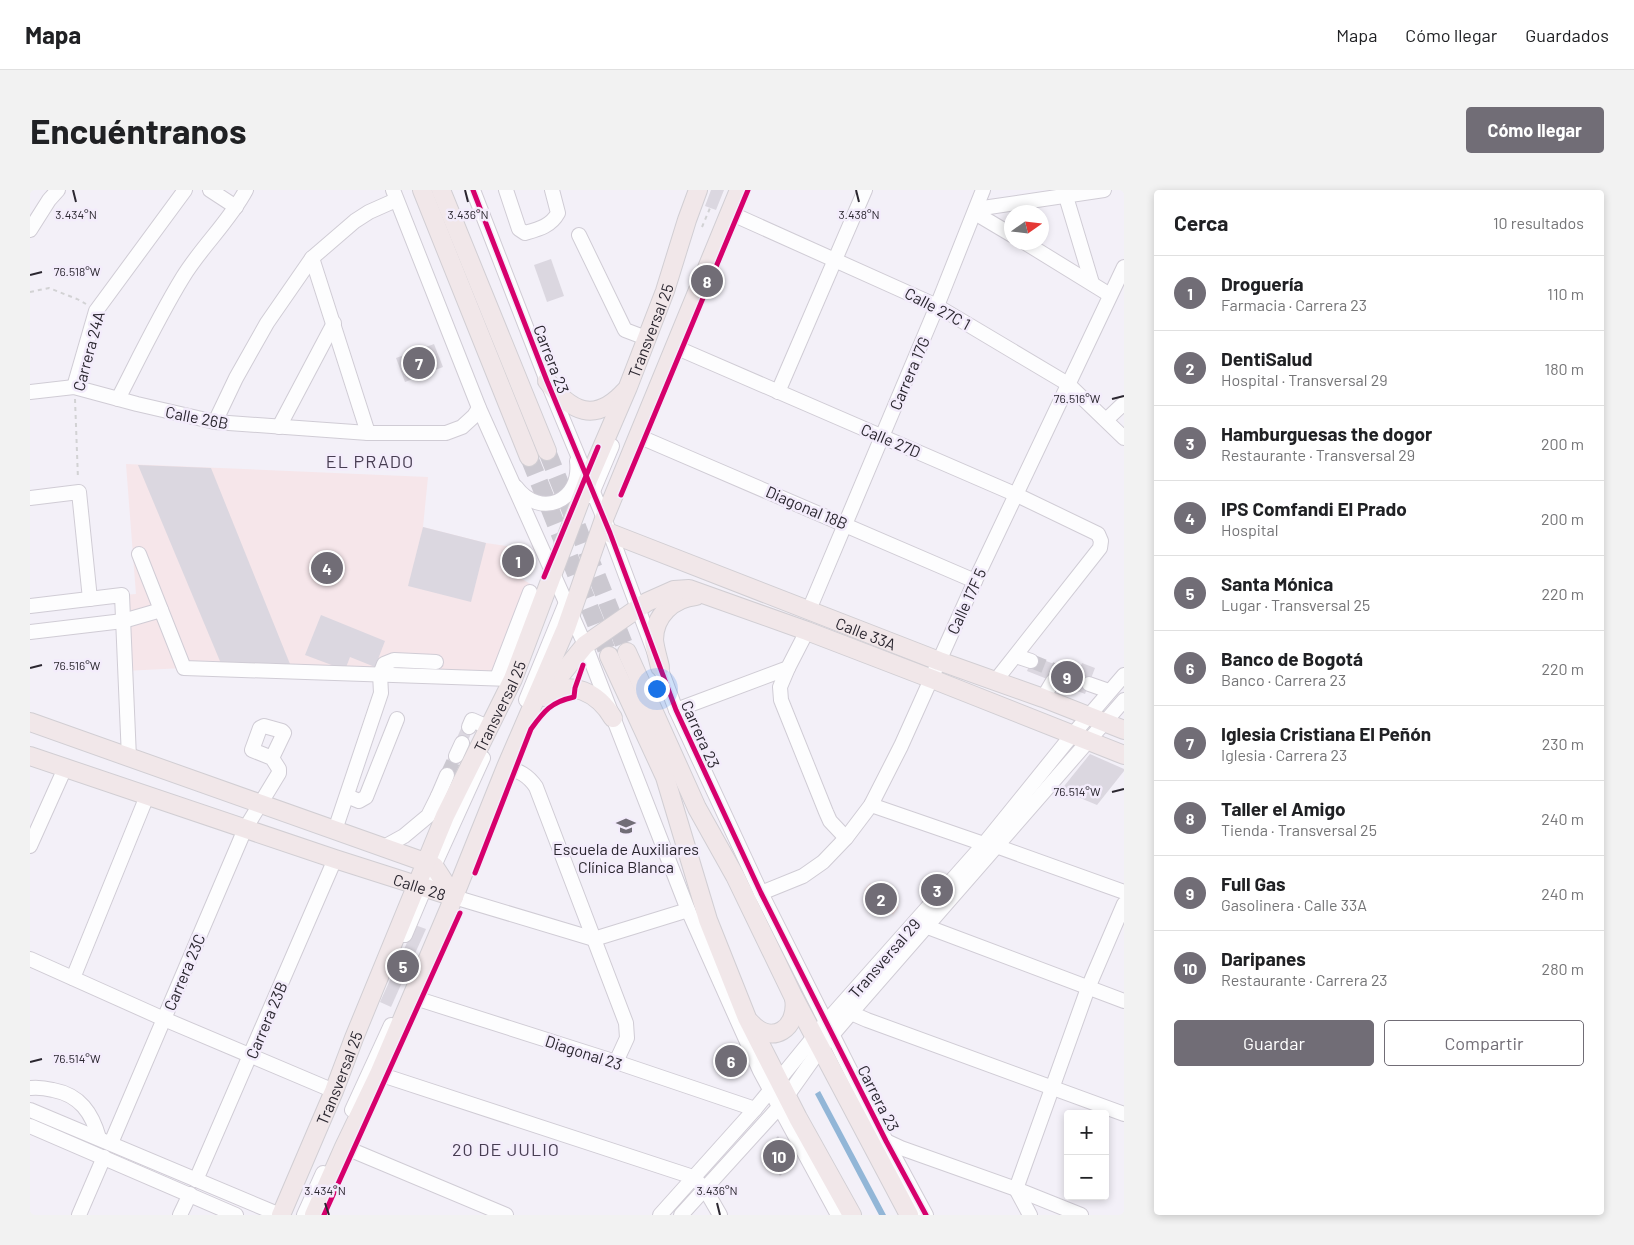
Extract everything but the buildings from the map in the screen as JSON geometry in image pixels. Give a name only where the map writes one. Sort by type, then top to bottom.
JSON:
[{"type":"main road","points":[[422,190],[443,219],[547,451]]},
{"type":"main road","points":[[441,190],[443,219],[529,457]]},
{"type":"main road","name":"Transversal 25","points":[[280,1215],[334,1091],[354,1038],[421,887],[446,816],[490,728],[505,679],[555,579],[665,291],[698,190]]},
{"type":"main road","name":"Transversal 25","points":[[314,1215],[379,1074],[412,997],[450,894],[528,718],[568,610],[739,190]]},
{"type":"main road","points":[[547,381],[567,403],[578,410],[588,411],[602,409],[628,387]]},
{"type":"main road","name":"Calle 33A","points":[[605,520],[809,610],[1124,730]]},
{"type":"main road","name":"Calle 33A","points":[[638,607],[657,597],[679,589],[693,590],[807,631],[1124,755]]},
{"type":"main road","points":[[660,667],[655,649],[655,636],[663,613],[672,604],[684,598],[702,596],[714,599]]},
{"type":"main road","name":"Transversal 25","points":[[528,718],[540,700],[585,645],[638,607]]},
{"type":"main road","name":"Carrera 23","points":[[627,652],[697,808],[735,876],[794,996],[824,1036]]},
{"type":"main road","points":[[609,656],[665,777],[701,898],[719,950],[779,1093],[798,1118],[852,1215]]},
{"type":"main road","points":[[540,700],[557,690],[575,688],[588,693],[602,702],[613,718]]},
{"type":"main road","name":"Calle 28","points":[[30,722],[430,865],[450,894]]},
{"type":"main road","name":"Calle 28","points":[[30,756],[335,859],[421,887],[450,894]]},
{"type":"main road","points":[[747,1018],[755,1028],[763,1033],[773,1034],[781,1032],[788,1026],[794,1016],[794,996]]},
{"type":"main road","points":[[824,1036],[866,1134],[909,1215]]},
{"type":"street","name":"Carrera 24A","points":[[74,387],[96,311],[185,190]]},
{"type":"street","points":[[210,190],[236,207]]},
{"type":"street","points":[[118,398],[184,275],[236,207],[246,190]]},
{"type":"street","name":"Carrera 23","points":[[473,190],[547,381],[605,520],[676,710],[761,893],[824,1036],[886,1141],[926,1215]]},
{"type":"street","points":[[506,190],[519,229],[525,232],[546,226],[554,221],[558,213],[552,190]]},
{"type":"street","points":[[591,486],[654,341],[693,223],[706,190]]},
{"type":"street","points":[[605,520],[731,190]]},
{"type":"street","points":[[778,392],[865,190]]},
{"type":"street","name":"Carrera 17G","points":[[809,610],[938,306],[983,190]]},
{"type":"street","points":[[976,211],[1065,193],[1104,190]]},
{"type":"street","points":[[1065,193],[1092,283]]},
{"type":"street","points":[[30,209],[54,195]]},
{"type":"street","points":[[30,230],[54,195]]},
{"type":"street","points":[[216,422],[236,378],[267,323],[312,258],[355,221],[395,195],[479,408],[585,645],[688,910],[838,1215]]},
{"type":"street","points":[[976,211],[1004,230]]},
{"type":"street","name":"Calle 27C 1","points":[[730,214],[938,306],[1068,384],[1124,438]]},
{"type":"street","points":[[579,236],[625,330],[646,338]]},
{"type":"street","points":[[1037,250],[1110,295]]},
{"type":"street","points":[[312,258],[368,433]]},
{"type":"street","name":"Calle 17F 5","points":[[761,893],[803,876],[823,862],[846,838],[871,805],[901,746],[976,580],[1124,267]]},
{"type":"street","points":[[279,427],[334,323]]},
{"type":"street","name":"Calle 27D","points":[[675,347],[882,436],[1098,534],[1101,541],[1100,548],[1016,656]]},
{"type":"street","name":"Calle 26B","points":[[30,392],[74,387],[216,422],[368,433],[446,434],[462,426],[474,416],[479,408]]},
{"type":"street","points":[[1106,420],[1124,402]]},
{"type":"street","name":"Diagonal 18B","points":[[638,436],[976,580]]},
{"type":"street","points":[[508,474],[518,490],[528,499],[540,503],[558,501],[572,490],[577,478],[577,463],[573,444]]},
{"type":"street","points":[[30,498],[79,492],[90,599]]},
{"type":"street","points":[[139,554],[184,668],[505,679],[530,592]]},
{"type":"street","points":[[430,865],[518,680],[555,579]]},
{"type":"street","points":[[30,606],[122,595],[129,758]]},
{"type":"street","points":[[30,632],[122,621],[161,610]]},
{"type":"street","points":[[304,1215],[450,894],[499,762],[568,610]]},
{"type":"street","points":[[807,631],[780,687],[781,700],[830,821],[846,838]]},
{"type":"street","points":[[996,680],[1016,656],[1031,661]]},
{"type":"street","points":[[335,830],[381,693],[380,674],[384,664],[394,660],[436,662]]},
{"type":"street","points":[[676,710],[788,668]]},
{"type":"street","name":"Transversal 29","points":[[1097,719],[1109,691],[1124,675]]},
{"type":"street","points":[[1043,698],[1053,681]]},
{"type":"street","points":[[1089,684],[1109,691]]},
{"type":"street","name":"Transversal 29","points":[[681,1215],[705,1189],[824,1036],[1081,737],[1097,719],[1124,700]]},
{"type":"street","points":[[347,796],[358,801],[366,797],[397,719]]},
{"type":"street","points":[[469,727],[472,720],[490,728]]},
{"type":"street","points":[[456,756],[462,743]]},
{"type":"street","name":"Carrera 23C","points":[[105,1140],[164,1020],[245,829],[278,773],[279,769],[272,758]]},
{"type":"street","points":[[506,767],[519,771],[529,777],[536,787],[626,1023],[627,1038],[616,1062]]},
{"type":"street","points":[[30,846],[66,768]]},
{"type":"street","points":[[384,848],[404,836],[428,816],[447,775]]},
{"type":"street","points":[[73,978],[147,796]]},
{"type":"street","points":[[438,796],[446,816]]},
{"type":"street","points":[[871,805],[1124,892]]},
{"type":"street","name":"Transversal 29","points":[[824,1036],[851,1013],[925,926],[990,845]]},
{"type":"street","name":"Carrera 23B","points":[[196,1180],[335,859]]},
{"type":"street","points":[[289,1215],[421,887]]},
{"type":"street","points":[[450,894],[594,939],[688,910]]},
{"type":"street","points":[[1030,1215],[1016,1189],[1088,988],[1124,904]]},
{"type":"street","points":[[925,926],[1124,1001]]},
{"type":"street","points":[[30,959],[164,1020],[334,1091]]},
{"type":"street","name":"Diagonal 23","points":[[412,997],[616,1062],[755,1109]]},
{"type":"street","points":[[851,1013],[1124,1114]]},
{"type":"street","points":[[379,1074],[693,1177],[705,1189],[720,1215]]},
{"type":"street","points":[[30,1088],[38,1087],[58,1091],[76,1098],[87,1109],[105,1140]]},
{"type":"street","name":"Transversal 29","points":[[660,1215],[755,1109],[779,1093]]},
{"type":"street","points":[[30,1110],[280,1215]]},
{"type":"street","points":[[30,1126],[236,1215]]},
{"type":"street","points":[[866,1134],[1081,1215]]},
{"type":"street","points":[[344,1147],[506,1215]]},
{"type":"street","points":[[79,1215],[104,1157]]},
{"type":"street","points":[[180,1215],[190,1194]]},
{"type":"path","points":[[702,227],[710,208]]},
{"type":"path","points":[[30,292],[49,288],[77,299],[96,311]]},
{"type":"shaded area","points":[[126,464],[428,477],[423,527],[486,543],[514,547],[523,559],[517,576],[539,589],[513,679],[184,668],[124,671],[122,595],[136,594]]},
{"type":"shaded area","points":[[870,883],[899,907],[893,915],[864,890]]},
{"type":"water","points":[[820,1091],[886,1215],[879,1215],[815,1094]]},
{"type":"tunnel","points":[[547,451],[627,652]]},
{"type":"tunnel","points":[[529,457],[609,656]]},
{"type":"tunnel","points":[[1031,661],[1089,684]]},
{"type":"tunnel","points":[[447,775],[456,756]]},
{"type":"cycle path","points":[[473,190],[547,381],[610,533],[676,710],[761,893],[886,1141],[926,1215]]},
{"type":"cycle path","points":[[621,495],[748,190]]},
{"type":"cycle path","points":[[544,577],[598,447]]},
{"type":"cycle path","points":[[475,873],[531,729],[549,708],[574,697],[583,665]]},
{"type":"cycle path","points":[[324,1215],[460,913]]},
{"type":"place","name":"Taller el Amigo","points":[[707,281]]},
{"type":"place","name":"Iglesia Cristiana El Peñón","points":[[419,363]]},
{"type":"place","name":"Droguería","points":[[518,561]]},
{"type":"place","name":"IPS Comfandi El Prado","points":[[327,568]]},
{"type":"place","name":"Full Gas","points":[[1067,677]]},
{"type":"place","name":"Escuela de Auxiliares Clínica Blanca","points":[[626,826]]},
{"type":"place","name":"Hamburguesas the dogor","points":[[937,890]]},
{"type":"place","name":"DentiSalud","points":[[881,899]]},
{"type":"place","name":"Santa Mónica","points":[[403,966]]},
{"type":"place","name":"Banco de Bogotá","points":[[731,1061]]},
{"type":"place","name":"Daripanes","points":[[779,1156]]},
{"type":"district","name":"EL PRADO","points":[[370,461]]},
{"type":"district","name":"20 DE JULIO","points":[[506,1149]]}]
